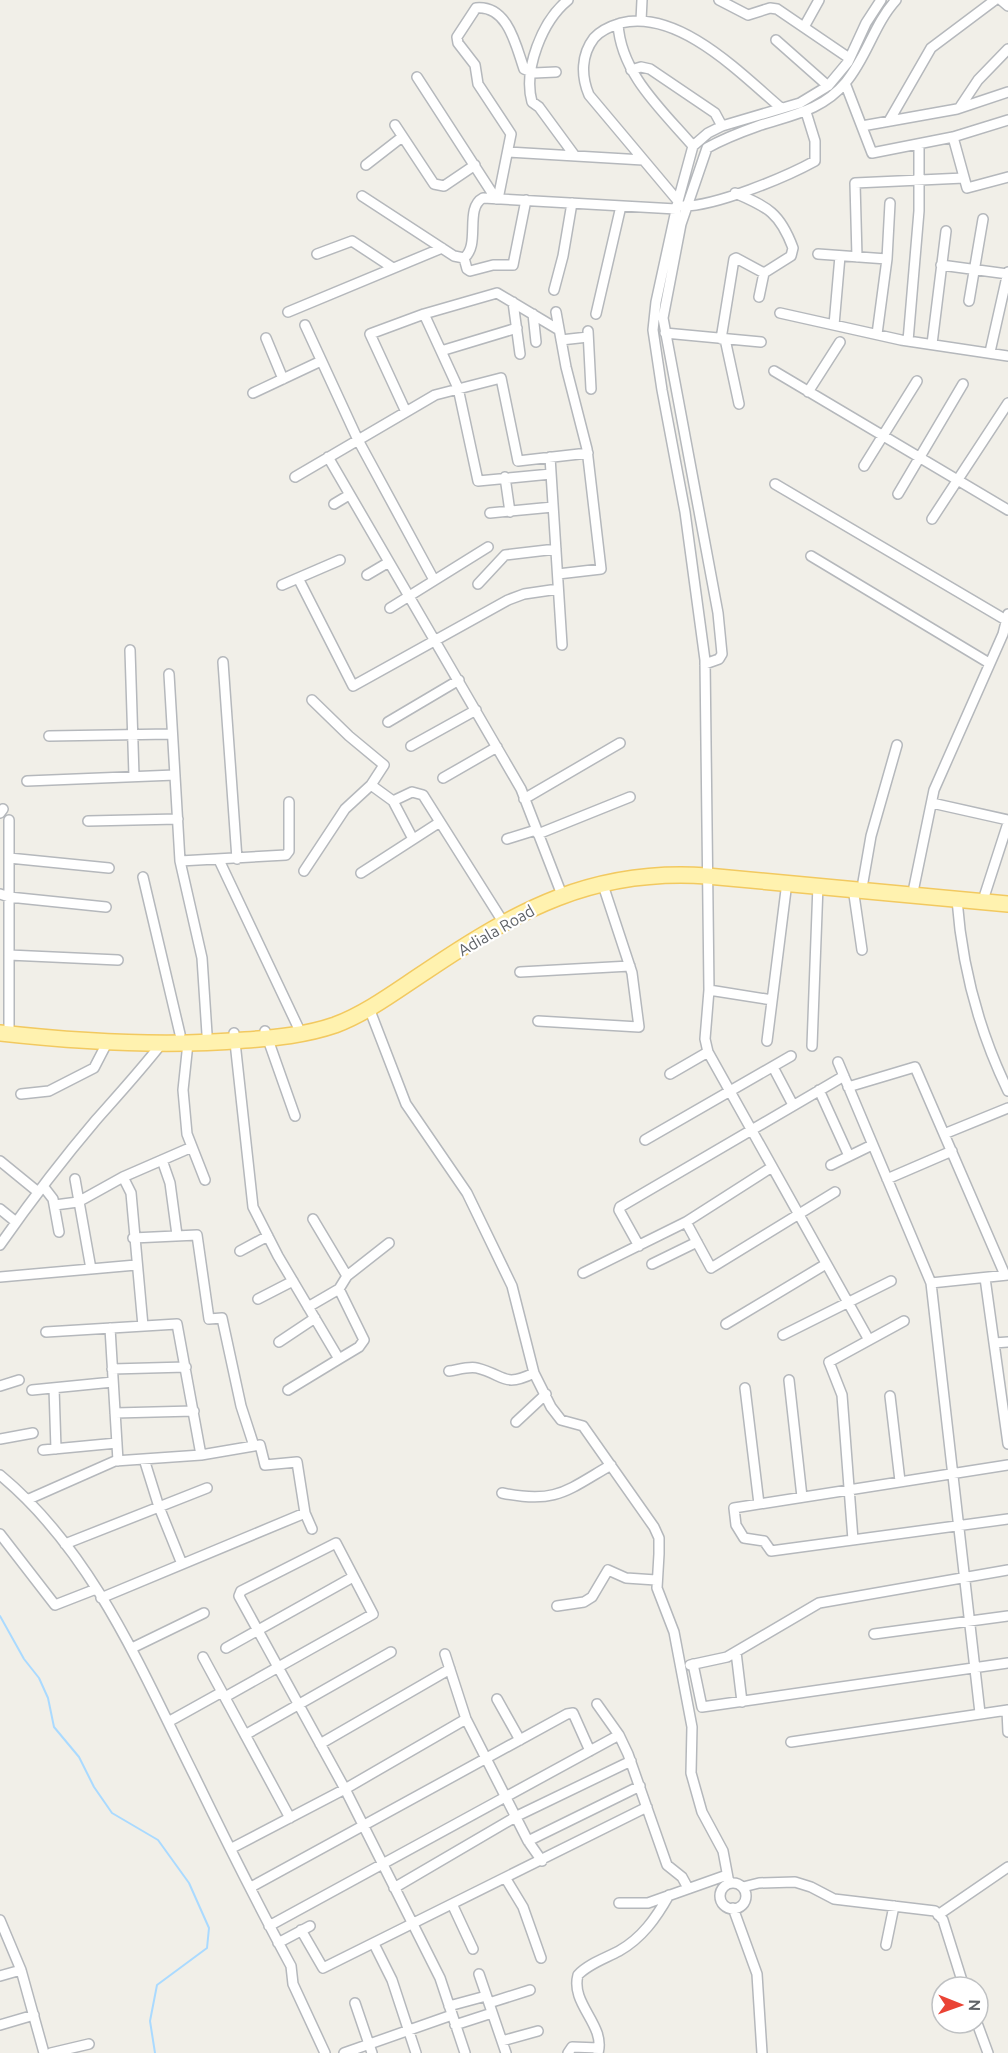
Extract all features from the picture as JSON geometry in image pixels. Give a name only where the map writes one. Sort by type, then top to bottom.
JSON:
[{"type":"main road","name":"Adiala Road","points":[[266,1035],[325,1021],[368,1001],[500,917],[596,876],[632,870],[674,867],[818,885],[914,887],[1008,896]]},
{"type":"main road","name":"Adiala Road","points":[[3,1028],[184,1039],[322,1030],[369,1008],[504,923],[561,891],[602,882],[663,874],[707,872],[858,885],[957,900],[1008,904]]},
{"type":"main road","name":"Adiala Road","points":[[3,1028],[108,1041],[162,1043],[207,1034],[234,1037]]},
{"type":"street","points":[[568,0],[551,18],[542,34],[529,72],[532,102],[539,106],[575,156]]},
{"type":"street","points":[[641,21],[642,0]]},
{"type":"street","points":[[719,0],[748,15],[770,8],[777,9],[849,58]]},
{"type":"street","points":[[804,27],[819,0]]},
{"type":"street","points":[[869,1340],[708,1052],[705,1039],[709,990],[705,664],[685,512],[662,390],[654,330],[656,302],[693,146],[708,133],[722,126],[800,103],[828,86],[849,58],[881,0]]},
{"type":"street","points":[[705,664],[718,659],[722,654],[718,612],[665,333],[665,303],[679,205],[707,148],[759,126],[806,112],[822,104],[845,83],[855,69],[875,29],[896,0]]},
{"type":"street","points":[[889,121],[931,48],[995,0]]},
{"type":"street","points":[[1001,0],[1008,6]]},
{"type":"street","points":[[497,199],[511,134],[478,84],[475,65],[457,40],[476,8],[491,10],[508,26],[525,69],[529,72],[556,72]]},
{"type":"street","points":[[679,205],[589,95],[585,85],[583,64],[590,45],[602,31],[618,24],[641,21],[653,22],[678,30],[723,58],[781,108]]},
{"type":"street","points":[[618,24],[618,39],[631,70],[693,146]]},
{"type":"street","points":[[776,40],[828,86]]},
{"type":"street","points":[[959,108],[978,80],[1008,49]]},
{"type":"street","points":[[631,70],[641,67],[650,69],[715,113],[722,126]]},
{"type":"street","points":[[417,77],[497,199]]},
{"type":"street","points":[[845,83],[872,153],[953,137],[1008,120]]},
{"type":"street","points":[[862,126],[959,108],[1008,92]]},
{"type":"street","points":[[464,258],[470,252],[479,200],[526,200],[621,206],[679,205],[735,193],[796,171],[814,161],[815,141],[806,112]]},
{"type":"street","points":[[394,125],[438,187],[444,186],[475,165]]},
{"type":"street","points":[[366,165],[402,137]]},
{"type":"street","points":[[953,137],[966,186],[970,188],[1008,177]]},
{"type":"street","points":[[908,341],[920,178],[919,144]]},
{"type":"street","points":[[508,152],[643,160]]},
{"type":"street","points":[[857,257],[855,183],[920,178],[964,178]]},
{"type":"street","points":[[735,193],[766,206],[776,214],[793,248],[791,256],[764,273],[759,297]]},
{"type":"street","points":[[362,195],[454,256],[464,258]]},
{"type":"street","points":[[464,258],[467,269],[470,270],[513,265],[526,200]]},
{"type":"street","points":[[554,290],[563,256],[572,203]]},
{"type":"street","points":[[877,334],[887,259],[890,203]]},
{"type":"street","points":[[596,314],[621,206]]},
{"type":"street","points":[[969,300],[982,219]]},
{"type":"street","points":[[932,344],[946,231]]},
{"type":"street","points":[[317,254],[352,241],[393,268]]},
{"type":"street","points":[[288,312],[442,248]]},
{"type":"street","points":[[818,254],[887,259]]},
{"type":"street","points":[[834,325],[840,256]]},
{"type":"street","points":[[739,404],[723,339],[734,259],[764,273]]},
{"type":"street","points":[[941,265],[1008,273],[990,352]]},
{"type":"street","points":[[406,412],[370,334],[424,314],[497,293],[533,314],[560,335],[588,334],[591,389]]},
{"type":"street","points":[[513,303],[520,354]]},
{"type":"street","points":[[556,312],[588,453],[601,569],[558,574]]},
{"type":"street","points":[[780,313],[908,341],[1008,356]]},
{"type":"street","points":[[424,314],[458,387],[478,481],[551,474]]},
{"type":"street","points":[[533,314],[536,342]]},
{"type":"street","points":[[305,325],[358,440],[434,580]]},
{"type":"street","points":[[441,351],[517,328]]},
{"type":"street","points":[[665,333],[761,342]]},
{"type":"street","points":[[266,338],[283,379]]},
{"type":"street","points":[[808,392],[840,342]]},
{"type":"street","points":[[253,393],[321,361]]},
{"type":"street","points":[[774,371],[1008,510]]},
{"type":"street","points":[[295,477],[435,395],[458,387],[501,378],[518,461],[588,453]]},
{"type":"street","points":[[864,465],[917,381]]},
{"type":"street","points":[[897,494],[963,384]]},
{"type":"street","points":[[932,519],[1008,403]]},
{"type":"street","points":[[328,457],[497,747],[524,799],[561,891]]},
{"type":"street","points":[[550,457],[562,645]]},
{"type":"street","points":[[506,477],[510,512]]},
{"type":"street","points":[[775,484],[1007,617],[932,802],[914,887]]},
{"type":"street","points":[[333,504],[349,495]]},
{"type":"street","points":[[490,513],[553,507]]},
{"type":"street","points":[[390,608],[488,547]]},
{"type":"street","points":[[478,584],[505,555],[556,549]]},
{"type":"street","points":[[811,556],[989,663]]},
{"type":"street","points":[[282,585],[340,560]]},
{"type":"street","points":[[367,575],[389,562]]},
{"type":"street","points":[[298,578],[353,686],[508,600],[524,594],[558,589]]},
{"type":"street","points":[[130,650],[134,776]]},
{"type":"street","points":[[223,662],[237,859]]},
{"type":"street","points":[[169,674],[180,861],[202,958],[207,1034]]},
{"type":"street","points":[[388,722],[459,680]]},
{"type":"street","points":[[304,871],[345,809],[371,785],[383,769],[382,761],[349,736],[312,700]]},
{"type":"street","points":[[411,746],[476,710]]},
{"type":"street","points":[[49,736],[171,734]]},
{"type":"street","points":[[524,799],[620,743]]},
{"type":"street","points":[[862,950],[858,885],[897,745]]},
{"type":"street","points":[[443,778],[497,747]]},
{"type":"street","points":[[27,781],[175,775]]},
{"type":"street","points":[[371,785],[393,801],[413,839]]},
{"type":"street","points":[[393,801],[412,792],[418,792],[440,822],[500,917]]},
{"type":"street","points":[[507,839],[537,832],[630,797]]},
{"type":"street","points":[[180,861],[285,855],[289,851],[289,802]]},
{"type":"street","points":[[932,802],[1008,821],[986,894]]},
{"type":"street","points":[[88,821],[178,819]]},
{"type":"street","points":[[3,1028],[9,955],[4,896],[9,858],[9,820]]},
{"type":"street","points":[[361,873],[440,822]]},
{"type":"street","points":[[9,858],[109,868]]},
{"type":"street","points":[[219,860],[298,1027]]},
{"type":"street","points":[[143,877],[184,1039],[183,1090],[187,1134],[205,1180]]},
{"type":"street","points":[[538,1021],[639,1027],[630,966],[602,882]]},
{"type":"street","points":[[767,1041],[786,882]]},
{"type":"street","points":[[812,1046],[818,885]]},
{"type":"street","points":[[4,896],[106,907]]},
{"type":"street","points":[[957,900],[974,1005],[991,1055],[1008,1091]]},
{"type":"street","points":[[9,955],[118,960]]},
{"type":"street","points":[[520,972],[630,966]]},
{"type":"street","points":[[709,990],[772,1000]]},
{"type":"street","points":[[369,1008],[406,1104],[467,1193],[512,1286],[534,1373],[561,1420],[583,1426],[654,1527],[659,1538],[657,1588],[674,1632],[681,1667],[692,1727],[691,1773],[702,1812],[723,1851],[728,1879],[720,1897],[726,1906],[733,1908],[745,1902],[743,1887]]},
{"type":"street","points":[[266,1035],[295,1116]]},
{"type":"street","points":[[234,1037],[253,1207],[339,1359]]},
{"type":"street","points":[[21,1094],[49,1091],[94,1068],[108,1041]]},
{"type":"street","points":[[0,1245],[41,1189],[95,1122],[133,1082],[162,1043]]},
{"type":"street","points":[[670,1074],[708,1052]]},
{"type":"street","points":[[645,1140],[791,1056]]},
{"type":"street","points":[[838,1062],[931,1283],[980,1713]]},
{"type":"street","points":[[773,1067],[793,1106]]},
{"type":"street","points":[[848,1087],[915,1067],[1007,1275],[931,1283]]},
{"type":"street","points":[[639,1246],[619,1210],[620,1207],[844,1076]]},
{"type":"street","points":[[819,1090],[849,1156]]},
{"type":"street","points":[[944,1134],[1008,1108]]},
{"type":"street","points":[[831,1165],[872,1145]]},
{"type":"street","points":[[55,1205],[78,1202],[123,1177],[192,1147]]},
{"type":"street","points":[[887,1179],[952,1151]]},
{"type":"street","points":[[162,1160],[171,1184],[177,1235]]},
{"type":"street","points":[[0,1161],[41,1189],[55,1205],[59,1232]]},
{"type":"street","points":[[583,1273],[686,1222],[772,1167]]},
{"type":"street","points":[[123,1177],[130,1193],[143,1326]]},
{"type":"street","points":[[75,1179],[91,1269]]},
{"type":"street","points":[[686,1222],[711,1268],[835,1192]]},
{"type":"street","points":[[0,1209],[16,1222]]},
{"type":"street","points":[[314,1219],[347,1276]]},
{"type":"street","points":[[133,1238],[197,1234],[209,1319],[222,1318],[242,1406],[254,1446]]},
{"type":"street","points":[[240,1251],[268,1236]]},
{"type":"street","points":[[652,1264],[697,1242]]},
{"type":"street","points":[[308,1307],[339,1288],[347,1276],[389,1243]]},
{"type":"street","points":[[726,1324],[826,1264]]},
{"type":"street","points":[[0,1278],[136,1265]]},
{"type":"street","points":[[985,1278],[994,1343],[1003,1377],[1008,1444]]},
{"type":"street","points":[[258,1299],[293,1281]]},
{"type":"street","points":[[783,1335],[891,1281]]},
{"type":"street","points":[[288,1390],[359,1347],[364,1340],[339,1288]]},
{"type":"street","points":[[279,1342],[315,1318]]},
{"type":"street","points":[[853,1540],[842,1395],[829,1362],[904,1321]]},
{"type":"street","points":[[46,1332],[177,1324],[201,1455]]},
{"type":"street","points":[[110,1328],[118,1461]]},
{"type":"street","points":[[994,1343],[1008,1342]]},
{"type":"street","points":[[112,1369],[186,1367]]},
{"type":"street","points":[[449,1371],[476,1368],[499,1378],[517,1382],[534,1373]]},
{"type":"street","points":[[0,1386],[19,1380]]},
{"type":"street","points":[[789,1380],[802,1497]]},
{"type":"street","points":[[32,1390],[113,1382]]},
{"type":"street","points":[[745,1388],[759,1504]]},
{"type":"street","points":[[54,1389],[56,1449]]},
{"type":"street","points":[[516,1422],[546,1394]]},
{"type":"street","points":[[891,1396],[900,1481]]},
{"type":"street","points":[[115,1413],[194,1411]]},
{"type":"street","points":[[0,1439],[33,1433]]},
{"type":"street","points":[[44,1450],[117,1443]]},
{"type":"street","points":[[29,1499],[118,1461],[201,1455],[260,1445],[265,1465],[297,1462],[305,1513],[312,1529]]},
{"type":"street","points":[[144,1459],[159,1507],[182,1564]]},
{"type":"street","points":[[502,1493],[530,1499],[559,1495],[610,1465]]},
{"type":"street","points":[[1008,1465],[734,1508],[735,1525],[744,1538],[764,1542],[771,1551],[1008,1519]]},
{"type":"street","points":[[0,1475],[29,1499],[65,1544],[132,1648],[291,1966],[293,1984],[325,2053]]},
{"type":"street","points":[[65,1544],[207,1488]]},
{"type":"street","points":[[101,1598],[305,1513]]},
{"type":"street","points":[[0,1534],[55,1605],[96,1589]]},
{"type":"street","points":[[168,1722],[223,1694],[278,1670],[373,1614],[336,1543],[241,1591],[239,1596],[257,1632],[278,1670],[299,1706],[345,1789],[411,1926],[440,1978],[465,2053]]},
{"type":"street","points":[[557,1606],[584,1602],[592,1597],[608,1570],[626,1578],[656,1580]]},
{"type":"street","points":[[681,1667],[736,1652],[819,1602],[1008,1570]]},
{"type":"street","points":[[226,1648],[353,1577]]},
{"type":"street","points":[[132,1648],[204,1613]]},
{"type":"street","points":[[874,1634],[1008,1616]]},
{"type":"street","points":[[245,1735],[391,1652]]},
{"type":"street","points":[[736,1652],[742,1702]]},
{"type":"street","points":[[445,1654],[466,1719],[488,1758],[528,1841],[542,1861]]},
{"type":"street","points":[[203,1657],[290,1818]]},
{"type":"street","points":[[693,1664],[702,1707],[1008,1663]]},
{"type":"street","points":[[320,1744],[450,1669]]},
{"type":"street","points":[[497,1699],[520,1740]]},
{"type":"street","points":[[597,1704],[619,1735],[631,1761],[667,1865],[682,1877],[688,1888]]},
{"type":"street","points":[[791,1742],[1008,1710],[1008,1732]]},
{"type":"street","points":[[251,1887],[570,1713],[590,1751]]},
{"type":"street","points":[[232,1848],[345,1789],[466,1719]]},
{"type":"street","points":[[269,1926],[619,1735]]},
{"type":"street","points":[[394,1888],[517,1816],[631,1761]]},
{"type":"street","points":[[528,1841],[640,1786]]},
{"type":"street","points":[[278,1943],[306,1928],[323,1968],[453,1906],[647,1807]]},
{"type":"street","points":[[938,1915],[1007,1869]]},
{"type":"street","points":[[506,1879],[522,1907],[541,1958]]},
{"type":"street","points":[[619,1903],[648,1903],[688,1888],[728,1879],[743,1887],[759,1883],[795,1882],[811,1887],[834,1899],[935,1911],[943,1920],[960,1975]]},
{"type":"street","points":[[568,2053],[572,2047],[599,2050],[595,2029],[576,1988],[578,1975],[622,1949],[641,1934],[654,1921],[669,1895]]},
{"type":"street","points":[[453,1906],[473,1949]]},
{"type":"street","points":[[886,1945],[894,1906]]},
{"type":"street","points":[[733,1908],[757,1974],[762,2053]]},
{"type":"street","points":[[0,1920],[21,1970],[44,2053]]},
{"type":"street","points":[[374,1944],[392,1980],[416,2053]]},
{"type":"street","points":[[0,1976],[21,1970]]},
{"type":"street","points":[[479,1974],[506,2053]]},
{"type":"street","points":[[344,2053],[370,2048],[451,2011],[488,1999],[530,1990]]},
{"type":"street","points":[[355,2003],[370,2048]]},
{"type":"street","points":[[455,2025],[492,2013]]},
{"type":"street","points":[[0,2025],[34,2015]]},
{"type":"street","points":[[502,2041],[538,2031]]},
{"type":"street","points":[[981,2035],[988,2053]]},
{"type":"street","points":[[51,2053],[89,2044]]},
{"type":"waterway","points":[[0,1616],[24,1659],[39,1678],[48,1698],[54,1727],[79,1757],[94,1787],[112,1813],[158,1840],[189,1883],[209,1928],[207,1948],[157,1985],[150,2021],[155,2053]]}]
